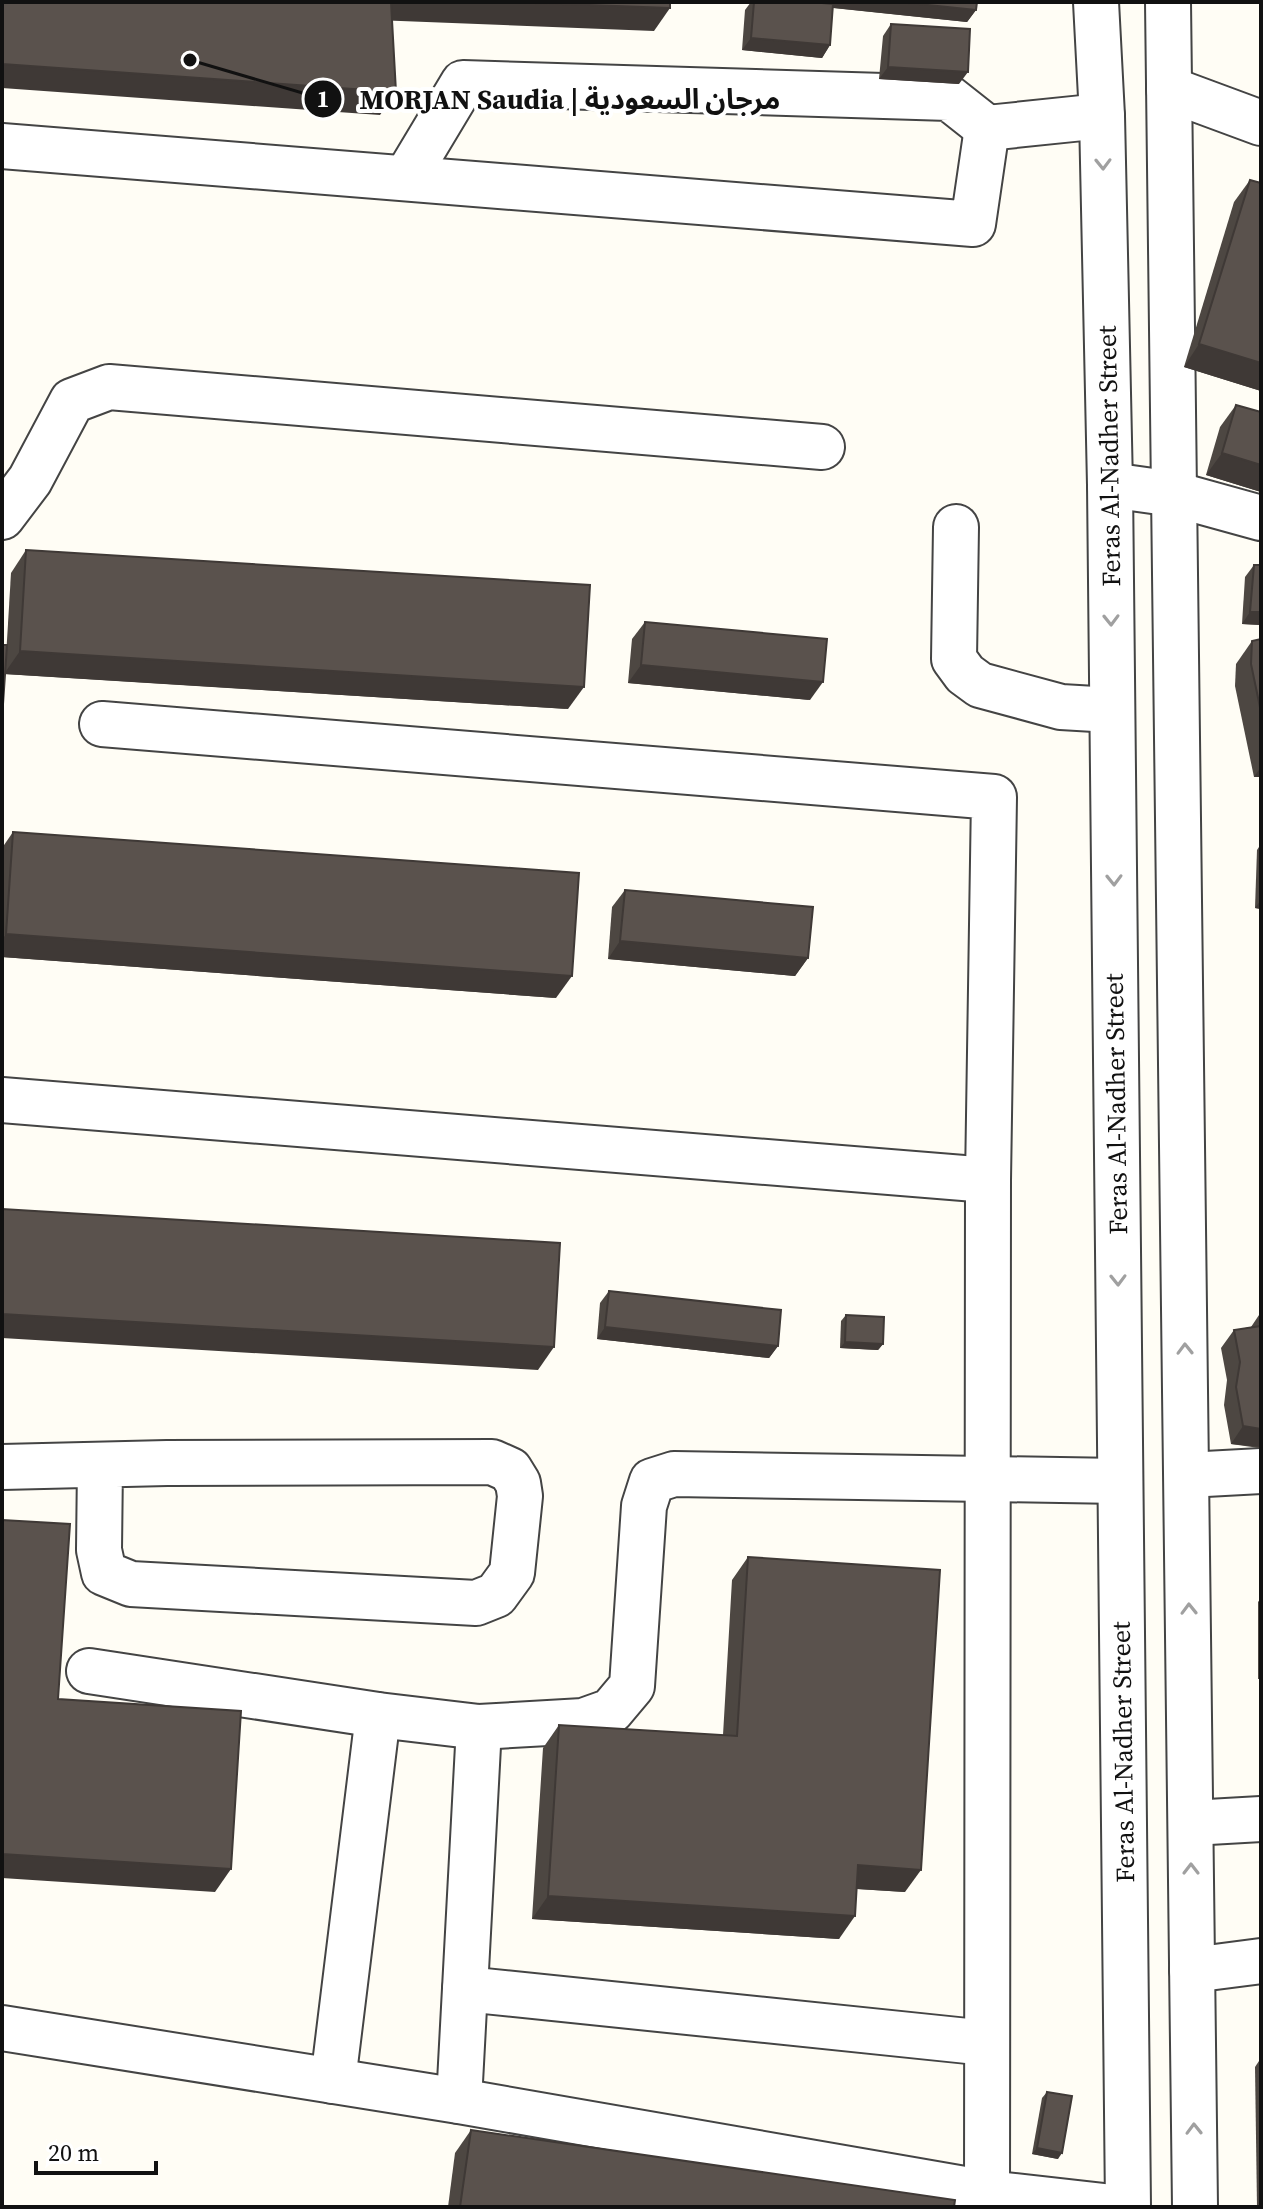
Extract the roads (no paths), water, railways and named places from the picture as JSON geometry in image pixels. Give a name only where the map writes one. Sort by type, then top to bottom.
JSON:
[{"type":"street","name":"Feras Al-Nadher Street","points":[[1096,2],[1102,116],[1110,485],[1128,2207]]},
{"type":"street","points":[[1168,2],[1195,2207]]},
{"type":"street","points":[[406,178],[463,83],[949,98],[987,128],[1102,116]]},
{"type":"street","points":[[1169,89],[1261,123]]},
{"type":"street","points":[[2,146],[973,224],[987,128]]},
{"type":"street","points":[[2,517],[30,480],[72,401],[109,387],[822,447]]},
{"type":"street","points":[[1110,485],[1174,494],[1261,518]]},
{"type":"street","points":[[956,527],[954,659],[965,674],[980,685],[1061,707],[1112,710]]},
{"type":"street","points":[[102,724],[994,797],[988,1180],[987,2200]]},
{"type":"street","points":[[2,1100],[988,1180]]},
{"type":"street","points":[[2,1467],[100,1465],[492,1462],[510,1470],[518,1483],[520,1496],[512,1573],[496,1595],[476,1603],[131,1584],[104,1573],[99,1550],[100,1465]]},
{"type":"street","points":[[1187,1475],[1261,1471]]},
{"type":"street","points":[[89,1671],[378,1715],[479,1727],[583,1721],[611,1711],[632,1686],[644,1506],[652,1481],[674,1474],[1120,1481]]},
{"type":"street","points":[[333,2081],[378,1715]]},
{"type":"street","points":[[459,2101],[479,1727]]},
{"type":"street","points":[[1191,1823],[1261,1819]]},
{"type":"street","points":[[1192,1970],[1261,1961]]},
{"type":"street","points":[[465,1989],[987,2043]]},
{"type":"street","points":[[2,2028],[459,2101],[987,2200],[1113,2207]]},
{"type":"place","name":"MORJAN Saudia | مرجان السعودية","points":[[190,60]]}]
